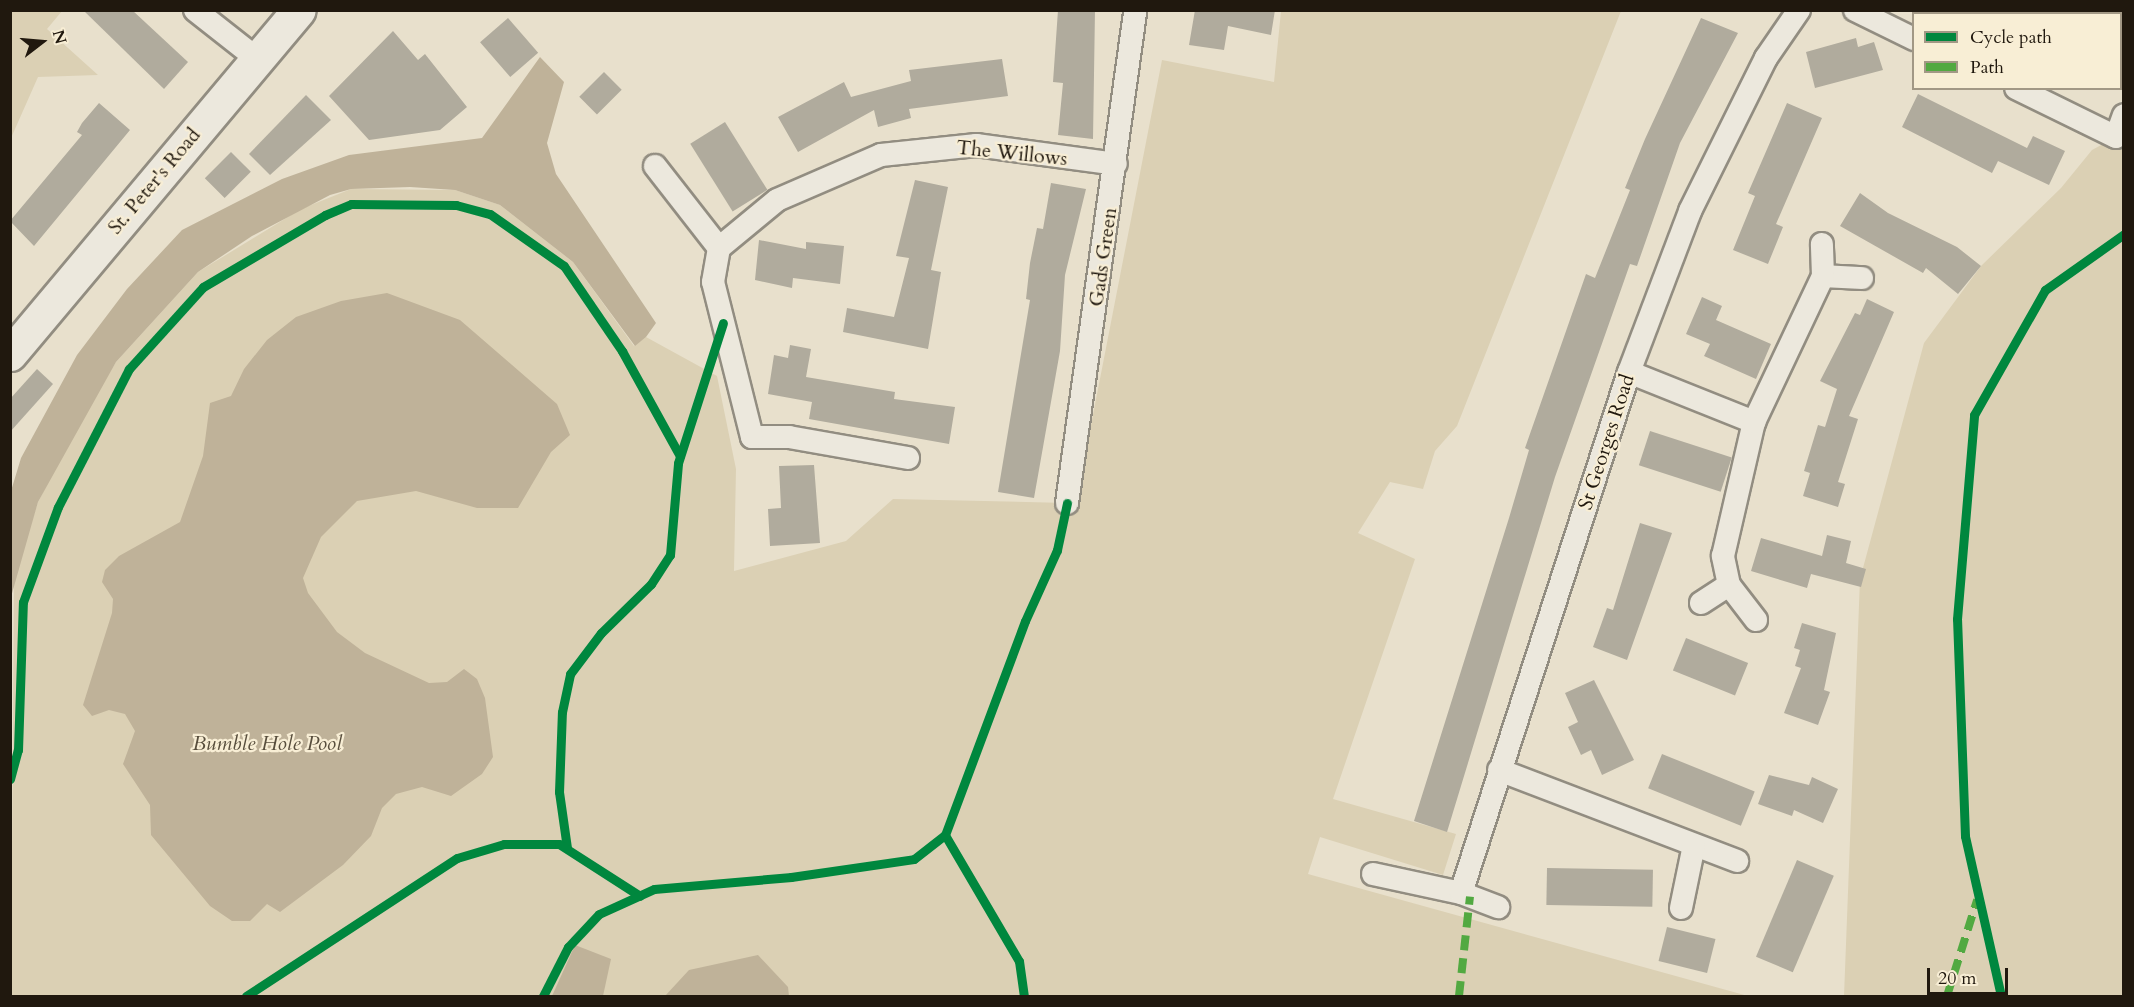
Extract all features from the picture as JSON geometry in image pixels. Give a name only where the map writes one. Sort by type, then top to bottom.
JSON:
[{"type":"street","points":[[195,10],[256,58]]},
{"type":"street","name":"St. Peter's Road","points":[[10,354],[256,58],[299,10]]},
{"type":"street","name":"Gads Green","points":[[1067,503],[1116,164],[1135,10]]},
{"type":"street","name":"St Georges Road","points":[[1461,893],[1629,372],[1690,211],[1766,58],[1799,10]]},
{"type":"street","points":[[1855,10],[1912,38]]},
{"type":"street","points":[[2020,90],[2116,136],[2124,115]]},
{"type":"street","name":"The Willows","points":[[719,248],[777,200],[881,154],[976,145],[1116,164]]},
{"type":"street","points":[[655,166],[719,248],[713,282],[752,436],[789,437],[908,458]]},
{"type":"street","points":[[1756,620],[1729,585],[1723,556],[1754,422],[1823,276],[1822,244]]},
{"type":"street","points":[[1823,276],[1862,278]]},
{"type":"street","points":[[1629,372],[1754,422]]},
{"type":"street","points":[[1701,603],[1729,585]]},
{"type":"street","points":[[1499,770],[1737,861]]},
{"type":"street","points":[[1681,908],[1694,845]]},
{"type":"street","points":[[1373,874],[1461,893],[1498,907]]},
{"type":"shaded area","points":[[11,10],[62,11],[47,29],[98,75],[38,77],[11,138]]},
{"type":"shaded area","points":[[1281,11],[1621,11],[1457,426],[1435,451],[1423,489],[1390,482],[1358,533],[1415,559],[1333,799],[1456,834],[1443,875],[1320,837],[1308,874],[1748,996],[11,996],[14,576],[38,502],[76,427],[116,362],[198,272],[301,209],[351,189],[455,190],[500,205],[573,262],[634,346],[646,337],[717,376],[736,469],[734,571],[846,541],[893,499],[1067,503],[1077,497],[1162,60],[1274,82]]},
{"type":"shaded area","points":[[2116,137],[2123,137],[2123,996],[1844,996],[1860,579],[1924,343],[1981,266],[2061,188],[2092,150]]},
{"type":"water","points":[[540,57],[564,82],[547,143],[556,174],[656,323],[646,337],[635,346],[573,262],[500,205],[455,190],[410,187],[351,189],[330,195],[252,236],[198,272],[116,362],[38,502],[11,597],[11,491],[21,458],[77,355],[127,289],[182,230],[282,179],[349,155],[482,138]]},
{"type":"water","name":"Bumble Hole Pool","points":[[387,293],[460,320],[557,404],[570,435],[551,452],[518,508],[477,508],[416,491],[357,501],[321,537],[303,578],[308,593],[337,632],[365,653],[429,683],[447,682],[464,669],[477,679],[485,698],[493,757],[482,774],[451,796],[422,787],[396,794],[382,808],[371,836],[343,865],[280,912],[267,904],[250,921],[232,921],[210,906],[151,835],[150,805],[123,764],[135,731],[125,714],[109,710],[92,716],[83,705],[112,613],[113,599],[102,582],[105,570],[119,556],[180,522],[203,456],[210,403],[231,396],[244,369],[267,340],[296,317],[341,301]]},
{"type":"water","points":[[575,945],[611,959],[603,996],[552,996]]},
{"type":"water","points":[[758,955],[788,987],[789,996],[665,996],[689,970]]},
{"type":"building","points":[[83,10],[132,10],[188,62],[164,89]]},
{"type":"building","points":[[1058,10],[1095,10],[1093,139],[1058,135],[1063,83],[1053,82]]},
{"type":"building","points":[[1195,10],[1275,10],[1271,35],[1228,26],[1224,50],[1189,45]]},
{"type":"building","points":[[508,18],[538,53],[510,77],[480,42]]},
{"type":"building","points":[[1701,18],[1738,33],[1680,143],[1637,266],[1630,264],[1555,477],[1447,832],[1414,821],[1509,518],[1529,450],[1525,448],[1586,274],[1595,278],[1630,190],[1625,188]]},
{"type":"building","points":[[393,31],[418,60],[425,54],[467,107],[440,130],[369,140],[329,96]]},
{"type":"building","points":[[1856,38],[1858,47],[1874,42],[1883,70],[1815,88],[1806,52]]},
{"type":"building","points":[[1002,59],[1008,96],[909,109],[911,118],[878,127],[874,110],[798,152],[778,117],[844,82],[851,97],[911,81],[909,70]]},
{"type":"building","points":[[604,72],[622,90],[597,114],[579,97]]},
{"type":"building","points":[[1918,94],[2027,148],[2033,136],[2065,151],[2049,185],[1998,161],[1992,173],[1902,127]]},
{"type":"building","points":[[306,95],[331,120],[270,175],[249,154]]},
{"type":"building","points":[[99,103],[130,130],[34,246],[10,221],[82,135],[77,132]]},
{"type":"building","points":[[1787,103],[1822,118],[1776,224],[1783,227],[1768,264],[1733,250],[1755,196],[1748,193]]},
{"type":"building","points":[[725,122],[767,190],[733,212],[690,144]]},
{"type":"building","points":[[231,152],[251,172],[225,198],[205,178]]},
{"type":"building","points":[[915,180],[948,187],[931,270],[941,272],[928,349],[843,332],[847,308],[894,317],[909,258],[896,256]]},
{"type":"building","points":[[1051,183],[1086,189],[1065,275],[1060,351],[1034,498],[998,492],[1030,300],[1026,299],[1030,263],[1037,228],[1043,229]]},
{"type":"building","points":[[1860,193],[1888,213],[1957,247],[1981,266],[1958,294],[1926,268],[1923,273],[1840,226]]},
{"type":"building","points":[[759,240],[806,249],[806,242],[844,246],[840,284],[793,278],[792,288],[755,280]]},
{"type":"building","points":[[1702,297],[1722,306],[1716,320],[1771,344],[1756,379],[1704,356],[1710,344],[1686,334]]},
{"type":"building","points":[[1867,299],[1894,312],[1849,416],[1858,419],[1838,482],[1845,484],[1838,507],[1803,496],[1810,473],[1804,471],[1818,425],[1825,427],[1837,389],[1820,381],[1855,313],[1860,315]]},
{"type":"building","points":[[790,345],[811,349],[806,377],[895,392],[894,399],[955,407],[949,444],[809,419],[812,402],[768,394],[774,355],[788,358]]},
{"type":"building","points":[[37,369],[53,384],[10,432],[10,399]]},
{"type":"building","points":[[1650,431],[1732,458],[1721,492],[1639,465]]},
{"type":"building","points":[[814,465],[820,543],[770,546],[768,509],[781,508],[779,466]]},
{"type":"building","points":[[1640,523],[1672,533],[1627,660],[1593,647],[1607,608],[1613,610]]},
{"type":"building","points":[[1827,535],[1851,541],[1846,563],[1866,569],[1861,587],[1811,574],[1807,588],[1751,571],[1761,538],[1822,556]]},
{"type":"building","points":[[1802,623],[1836,633],[1824,690],[1830,692],[1818,725],[1784,713],[1801,668],[1795,666],[1800,650],[1794,648]]},
{"type":"building","points":[[1686,638],[1748,663],[1735,696],[1673,670]]},
{"type":"building","points":[[1594,680],[1634,760],[1602,775],[1591,750],[1581,755],[1568,727],[1578,722],[1565,693]]},
{"type":"building","points":[[1662,754],[1755,791],[1741,826],[1648,788]]},
{"type":"building","points":[[1769,775],[1809,785],[1812,777],[1838,789],[1823,823],[1794,810],[1792,816],[1758,804]]},
{"type":"building","points":[[1797,860],[1834,876],[1793,972],[1756,957]]},
{"type":"building","points":[[1547,868],[1653,870],[1652,907],[1546,905]]},
{"type":"building","points":[[1667,927],[1716,939],[1707,973],[1659,961]]},
{"type":"marked path","points":[[1459,996],[1470,897]]},
{"type":"marked path","points":[[1947,996],[1977,900]]},
{"type":"cycle path","points":[[10,779],[18,750],[23,602],[58,507],[129,369],[203,287],[325,215],[351,204],[456,205],[490,214],[564,266],[622,351],[680,456]]},
{"type":"cycle path","points":[[2001,996],[1965,836],[1957,619],[1974,415],[2045,290],[2124,234]]},
{"type":"cycle path","points":[[567,848],[559,792],[562,712],[570,674],[601,633],[651,584],[670,555],[678,463],[723,323]]},
{"type":"cycle path","points":[[543,996],[568,947],[599,914],[654,889],[791,877],[914,859],[945,835],[1025,621],[1057,550],[1067,503]]},
{"type":"cycle path","points":[[945,835],[1019,961],[1024,996]]},
{"type":"cycle path","points":[[246,996],[457,858],[504,844],[559,844],[640,896]]}]
